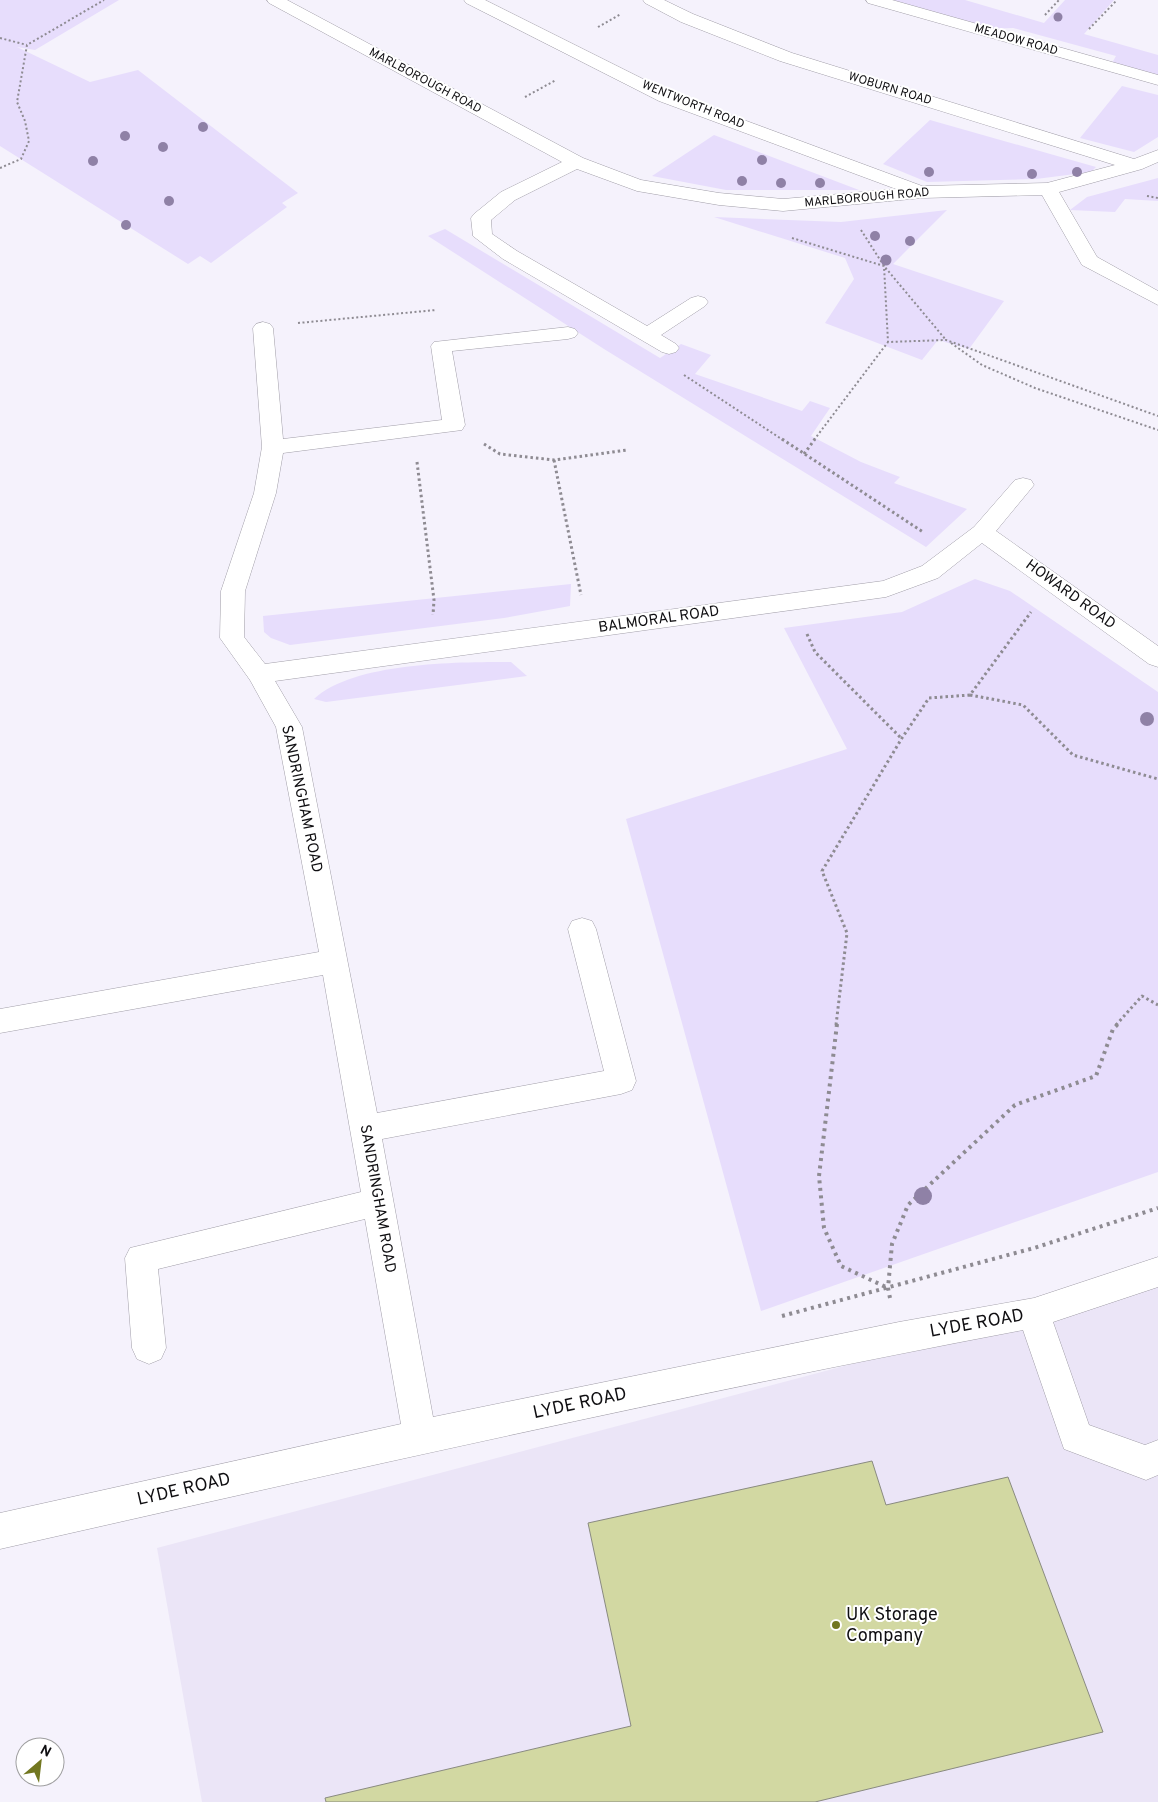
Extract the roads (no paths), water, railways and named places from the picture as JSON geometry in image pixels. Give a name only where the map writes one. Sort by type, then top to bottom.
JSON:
[{"type":"street","name":"MARLBOROUGH ROAD","points":[[275,0],[576,162],[637,185],[720,199],[783,205],[922,192],[1048,189],[1135,165],[1158,155]]},
{"type":"street","name":"WENTWORTH ROAD","points":[[472,0],[665,97],[922,192]]},
{"type":"street","name":"WOBURN ROAD","points":[[651,0],[687,18],[786,57],[1135,165]]},
{"type":"street","name":"MEADOW ROAD","points":[[874,0],[1158,80]]},
{"type":"street","points":[[576,162],[508,196],[481,218],[483,236],[510,255],[669,348]]},
{"type":"street","points":[[1048,189],[1089,261],[1158,299]]},
{"type":"street","points":[[647,335],[698,302]]},
{"type":"street","name":"SANDRINGHAM ROAD","points":[[263,328],[273,447],[265,493],[233,592],[232,638],[260,674],[289,727],[335,962],[420,1437]]},
{"type":"street","points":[[273,447],[454,425],[441,346],[568,333]]},
{"type":"street","name":"BALMORAL ROAD","points":[[260,674],[886,589],[930,572],[982,532],[1023,485]]},
{"type":"street","name":"HOWARD ROAD","points":[[982,532],[1158,658]]},
{"type":"street","points":[[365,1129],[621,1080],[582,929]]},
{"type":"street","points":[[0,1021],[335,962]]},
{"type":"street","points":[[149,1348],[141,1258],[378,1202]]},
{"type":"street","name":"LYDE ROAD","points":[[0,1531],[420,1437],[900,1338],[1034,1313],[1158,1272]]},
{"type":"street","points":[[1034,1313],[1076,1437],[1146,1463],[1158,1457]]},
{"type":"place","name":"UK Storage Company","points":[[836,1625]]}]
